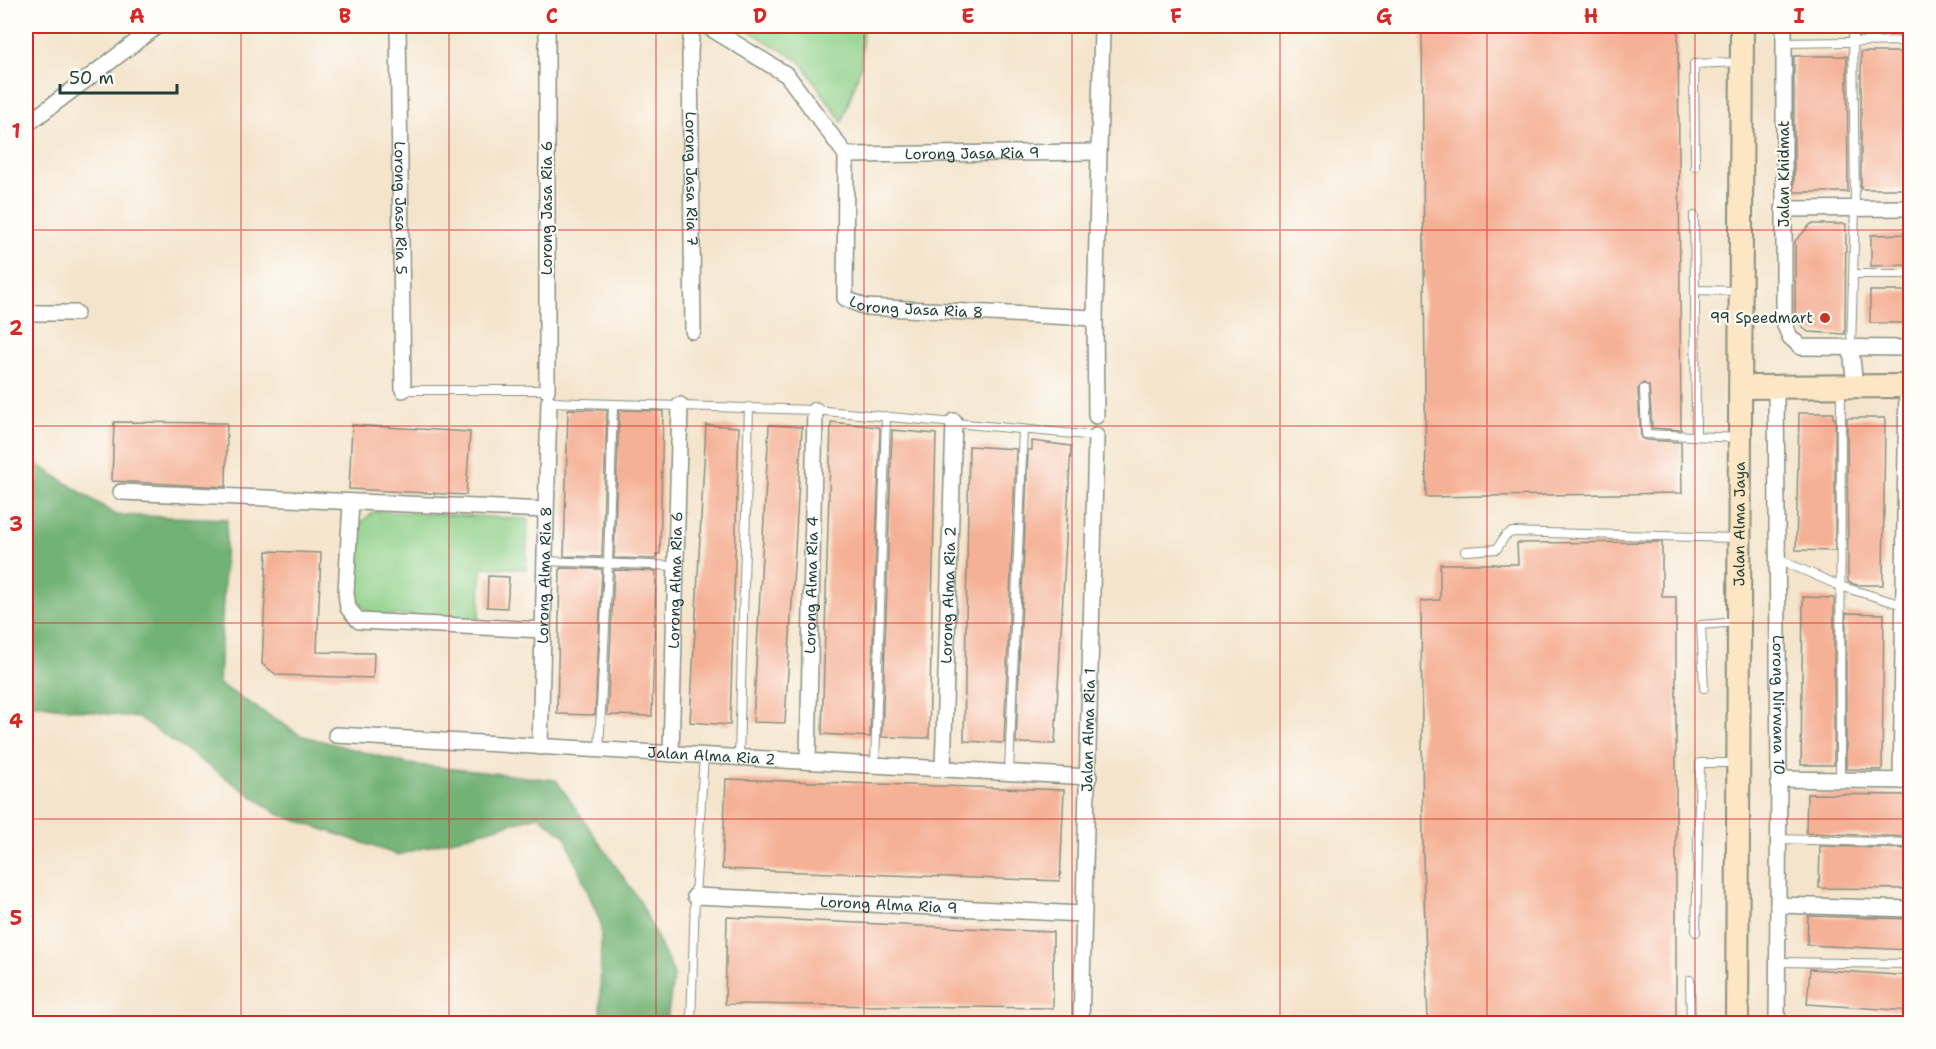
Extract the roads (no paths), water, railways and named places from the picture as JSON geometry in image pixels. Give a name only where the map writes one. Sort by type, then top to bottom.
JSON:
[{"type":"street","points":[[26,125],[157,26]]},
{"type":"street","name":"Lorong Jasa Ria 5","points":[[398,26],[403,390]]},
{"type":"street","name":"Lorong Jasa Ria 6","points":[[547,26],[548,396]]},
{"type":"street","name":"Lorong Jasa Ria 7","points":[[692,26],[690,52],[693,331]]},
{"type":"street","points":[[707,26],[787,75],[846,155]]},
{"type":"street","name":"Jalan Alma Jaya","points":[[1737,1023],[1742,26]]},
{"type":"street","name":"Jalan Khidmat","points":[[1784,26],[1784,323],[1790,337],[1801,347],[1851,349]]},
{"type":"street","points":[[1096,416],[1095,318],[1102,28]]},
{"type":"street","name":"Lorong Jasa Ria 9","points":[[846,155],[1098,152]]},
{"type":"street","name":"Lorong Jasa Ria 8","points":[[846,155],[845,298],[865,307],[1095,318]]},
{"type":"street","points":[[1783,209],[1911,208]]},
{"type":"street","points":[[26,313],[76,313]]},
{"type":"street","points":[[1848,386],[1851,349],[1911,348]]},
{"type":"street","points":[[1741,387],[1909,386],[1906,781],[1779,779]]},
{"type":"street","name":"Lorong Nirwana 10","points":[[1776,387],[1779,779],[1777,1023]]},
{"type":"street","name":"Lorong Alma Ria 8","points":[[540,747],[548,396]]},
{"type":"street","name":"Lorong Alma Ria 6","points":[[671,754],[680,405]]},
{"type":"street","name":"Lorong Alma Ria 4","points":[[808,761],[816,410]]},
{"type":"street","name":"Lorong Alma Ria 2","points":[[944,769],[954,421]]},
{"type":"street","name":"Jalan Alma Ria 1","points":[[1081,1023],[1096,436]]},
{"type":"street","points":[[121,492],[546,510]]},
{"type":"street","points":[[351,502],[346,592],[348,608],[359,621],[543,630]]},
{"type":"street","name":"Jalan Alma Ria 2","points":[[336,735],[1089,777]]},
{"type":"street","name":"Lorong Alma Ria 9","points":[[695,896],[1083,914]]},
{"type":"street","points":[[1778,905],[1911,909]]},
{"type":"street","points":[[1777,1023],[1782,1023]]},
{"type":"lane","points":[[1851,349],[1855,208],[1853,26]]},
{"type":"lane","points":[[1784,43],[1853,40],[1911,41]]},
{"type":"lane","points":[[1695,167],[1694,64],[1742,62]]},
{"type":"lane","points":[[1694,216],[1696,436]]},
{"type":"lane","points":[[1853,274],[1911,274]]},
{"type":"lane","points":[[1695,290],[1740,291]]},
{"type":"lane","points":[[1840,780],[1840,586],[1848,386]]},
{"type":"lane","points":[[1644,389],[1646,434],[1741,438]]},
{"type":"lane","points":[[403,390],[548,396],[613,405],[816,410],[954,421],[1096,436]]},
{"type":"lane","points":[[599,750],[613,405]]},
{"type":"lane","points":[[739,758],[749,407]]},
{"type":"lane","points":[[875,765],[886,416]]},
{"type":"lane","points":[[1009,772],[1023,429]]},
{"type":"lane","points":[[1465,551],[1497,549],[1505,536],[1512,532],[1740,538]]},
{"type":"lane","points":[[1778,559],[1840,586],[1907,607]]},
{"type":"lane","points":[[544,561],[677,566]]},
{"type":"lane","points":[[1704,688],[1701,625],[1739,622]]},
{"type":"lane","points":[[691,1023],[695,896],[704,756]]},
{"type":"lane","points":[[1696,932],[1700,763],[1738,762]]},
{"type":"lane","points":[[1779,839],[1911,843]]},
{"type":"lane","points":[[1778,962],[1911,964]]},
{"type":"lane","points":[[1690,980],[1691,1023]]},
{"type":"place","name":"99 Speedmart","points":[[1825,318]]}]
